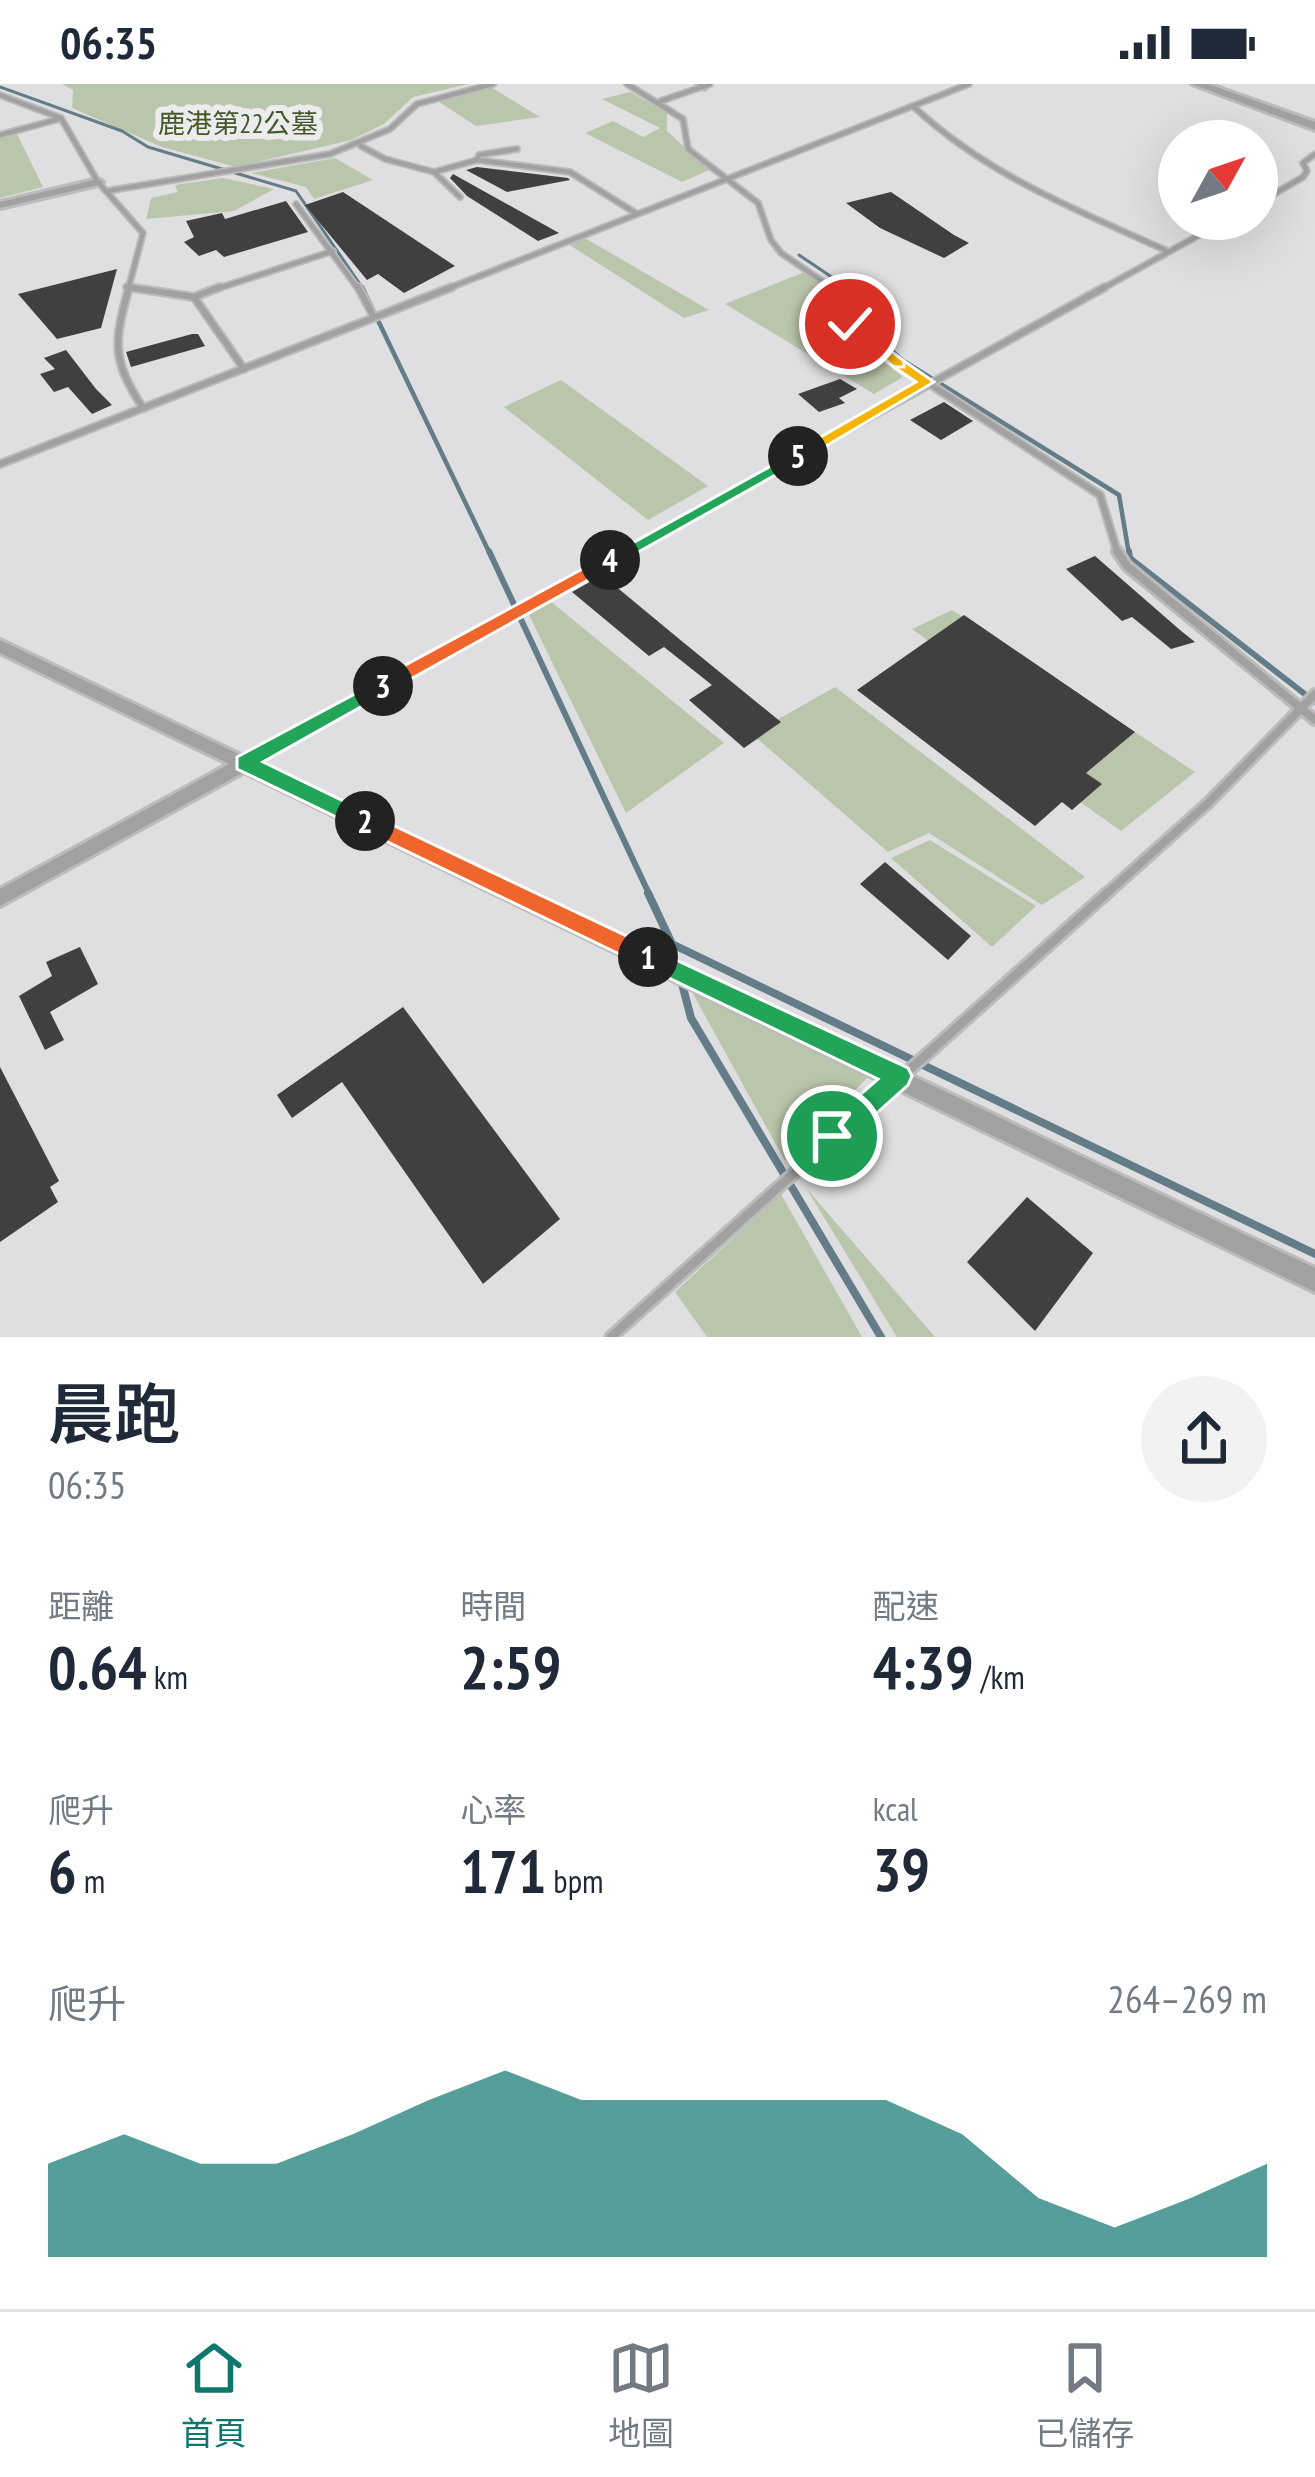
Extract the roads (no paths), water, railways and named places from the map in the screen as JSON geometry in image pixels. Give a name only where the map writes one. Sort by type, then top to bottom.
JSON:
[{"type":"street","points":[[1198,84],[1315,126]]},
{"type":"street","points":[[0,205],[102,186]]},
{"type":"street","points":[[0,646],[903,1073],[1315,1280]]},
{"type":"street","points":[[0,898],[244,763]]},
{"type":"lane","points":[[102,186],[227,174],[360,146],[398,124],[405,111],[418,104],[493,84]]},
{"type":"lane","points":[[626,84],[683,119],[688,149],[758,203],[774,247],[843,295],[850,324],[860,335],[1100,495],[1118,555],[1126,566],[1308,699],[1315,720]]},
{"type":"lane","points":[[0,464],[969,84]]},
{"type":"lane","points":[[660,101],[705,85]]},
{"type":"lane","points":[[0,95],[61,118],[102,186],[143,233],[114,343],[124,379],[143,408]]},
{"type":"lane","points":[[913,106],[933,128],[993,167],[1167,251]]},
{"type":"lane","points":[[0,135],[61,118]]},
{"type":"lane","points":[[360,146],[377,156],[434,172],[460,197]]},
{"type":"lane","points":[[477,160],[479,155],[517,149]]},
{"type":"lane","points":[[1278,192],[1303,177],[1307,171],[1303,164],[1315,154]]},
{"type":"lane","points":[[434,172],[477,160],[570,172],[637,214]]},
{"type":"lane","points":[[296,204],[333,251],[374,317]]},
{"type":"lane","points":[[244,763],[1188,240]]},
{"type":"lane","points":[[128,287],[194,297],[269,268],[333,251]]},
{"type":"lane","points":[[194,297],[244,369]]},
{"type":"lane","points":[[611,1337],[1208,802],[1308,699]]},
{"type":"waterway","points":[[0,87],[122,131],[148,147],[296,191],[362,287]]},
{"type":"waterway","points":[[799,255],[851,290]]},
{"type":"waterway","points":[[362,287],[490,554]]},
{"type":"waterway","points":[[846,287],[854,292],[865,327],[902,360],[1119,495],[1129,554]]},
{"type":"waterway","points":[[489,551],[650,896]]},
{"type":"waterway","points":[[1129,551],[1130,558],[1315,702]]},
{"type":"waterway","points":[[648,893],[672,944],[1315,1254]]},
{"type":"waterway","points":[[681,980],[691,1018],[881,1337]]},
{"type":"park label","name":"鹿港第22公墓","points":[[238,124]]}]
